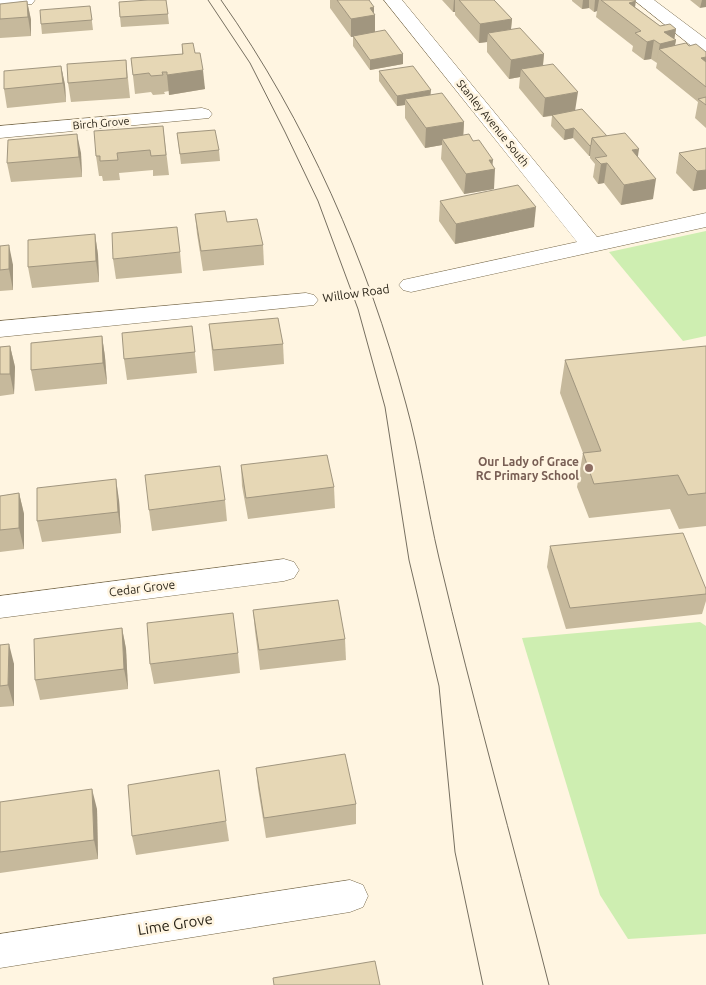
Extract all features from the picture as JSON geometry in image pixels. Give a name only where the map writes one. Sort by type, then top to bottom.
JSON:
[{"type":"street","points":[[0,2],[26,0]]},
{"type":"street","name":"Stanley Avenue South","points":[[393,0],[592,245]]},
{"type":"street","points":[[643,0],[706,48]]},
{"type":"street","name":"Birch Grove","points":[[0,132],[202,114]]},
{"type":"street","points":[[411,285],[706,220]]},
{"type":"street","name":"Willow Road","points":[[0,329],[306,300]]},
{"type":"street","name":"Cedar Grove","points":[[0,607],[284,570]]},
{"type":"street","name":"Lime Grove","points":[[0,951],[350,896]]},
{"type":"path","name":"Willow Road","points":[[306,300],[411,285]]},
{"type":"green space","points":[[706,231],[706,336],[683,341],[609,252]]},
{"type":"green space","points":[[700,622],[706,626],[706,934],[628,939],[600,895],[522,638]]},
{"type":"building","points":[[166,0],[168,14],[120,17],[119,2]]},
{"type":"building","points":[[337,0],[369,0],[374,7],[370,8],[375,15],[351,19]]},
{"type":"building","points":[[459,0],[494,0],[512,19],[480,24]]},
{"type":"building","points":[[601,0],[636,1],[629,3],[660,26],[670,24],[676,29],[664,32],[676,40],[660,44],[654,40],[647,42],[635,33],[641,31]]},
{"type":"building","points":[[27,1],[28,17],[0,19],[0,4]]},
{"type":"building","points":[[90,6],[92,20],[41,24],[40,10]]},
{"type":"building","points":[[520,28],[544,54],[511,60],[488,33]]},
{"type":"building","points":[[385,30],[403,54],[370,60],[353,36]]},
{"type":"building","points":[[193,43],[195,53],[200,53],[203,70],[167,75],[167,72],[162,72],[163,75],[151,76],[149,73],[133,75],[131,58],[183,54],[182,44]]},
{"type":"building","points":[[686,43],[689,46],[696,44],[706,52],[706,57],[701,58],[706,62],[706,87],[659,49]]},
{"type":"building","points":[[126,60],[127,78],[68,83],[67,64]]},
{"type":"building","points":[[553,64],[578,92],[545,98],[521,69]]},
{"type":"building","points":[[61,66],[63,83],[4,89],[4,71]]},
{"type":"building","points":[[413,66],[431,90],[397,96],[379,71]]},
{"type":"building","points":[[442,93],[464,122],[426,128],[405,99]]},
{"type":"building","points":[[706,97],[706,105],[698,99]]},
{"type":"building","points":[[582,109],[607,136],[592,138],[590,146],[574,128],[565,130],[552,115]]},
{"type":"building","points":[[163,126],[166,155],[151,156],[150,150],[117,153],[118,160],[100,161],[100,156],[96,156],[94,131]]},
{"type":"building","points":[[215,130],[219,150],[180,154],[177,133]]},
{"type":"building","points":[[625,133],[639,149],[632,150],[656,179],[624,185],[607,163],[601,164],[595,158],[607,156],[592,138]]},
{"type":"building","points":[[77,134],[79,157],[7,163],[8,140]]},
{"type":"building","points":[[469,134],[473,141],[479,140],[493,160],[489,160],[495,169],[466,174],[442,139]]},
{"type":"building","points":[[706,148],[706,170],[697,171],[679,153]]},
{"type":"building","points":[[518,185],[536,207],[456,224],[440,201]]},
{"type":"building","points":[[225,211],[227,222],[257,219],[263,245],[201,251],[195,214]]},
{"type":"building","points":[[177,227],[180,252],[113,259],[112,233]]},
{"type":"building","points":[[95,234],[96,261],[28,267],[28,240]]},
{"type":"building","points":[[9,245],[9,269],[0,270],[0,246]]},
{"type":"building","points":[[278,318],[283,344],[213,350],[209,324]]},
{"type":"building","points":[[192,326],[195,352],[124,359],[122,333]]},
{"type":"building","points":[[102,336],[103,363],[31,370],[31,343]]},
{"type":"building","points":[[10,346],[10,374],[0,374],[0,347]]},
{"type":"building","points":[[706,346],[706,493],[688,495],[678,475],[594,484],[583,453],[601,451],[565,360]]},
{"type":"building","points":[[327,455],[334,487],[246,498],[241,465]]},
{"type":"building","points":[[220,466],[225,500],[149,510],[145,475]]},
{"type":"building","points":[[116,479],[118,512],[37,521],[37,488]]},
{"type":"building","points":[[19,493],[19,528],[0,530],[0,496]]},
{"type":"building","points":[[683,533],[706,589],[706,594],[570,608],[550,546]]},
{"type":"building","points":[[338,600],[345,639],[259,650],[253,610]]},
{"type":"building","points":[[233,613],[238,653],[150,664],[147,623]]},
{"type":"building","points":[[122,628],[124,669],[35,680],[34,639]]},
{"type":"building","points":[[9,644],[8,685],[0,686],[0,645]]},
{"type":"building","points":[[345,754],[356,804],[264,818],[256,768]]},
{"type":"building","points":[[219,770],[226,821],[132,836],[128,785]]},
{"type":"building","points":[[92,789],[94,840],[0,852],[0,802]]},
{"type":"building","points":[[375,961],[380,985],[274,985],[273,978]]},
{"type":"tram line","points":[[208,0],[250,63],[285,132],[318,201],[358,309],[385,407],[409,560],[439,686],[455,852],[483,985]]},
{"type":"tram line","points":[[221,0],[281,94],[307,143],[353,245],[373,297],[411,423],[452,612],[549,985]]},
{"type":"place","name":"Our Lady of Grace RC Primary School","points":[[589,468]]}]
